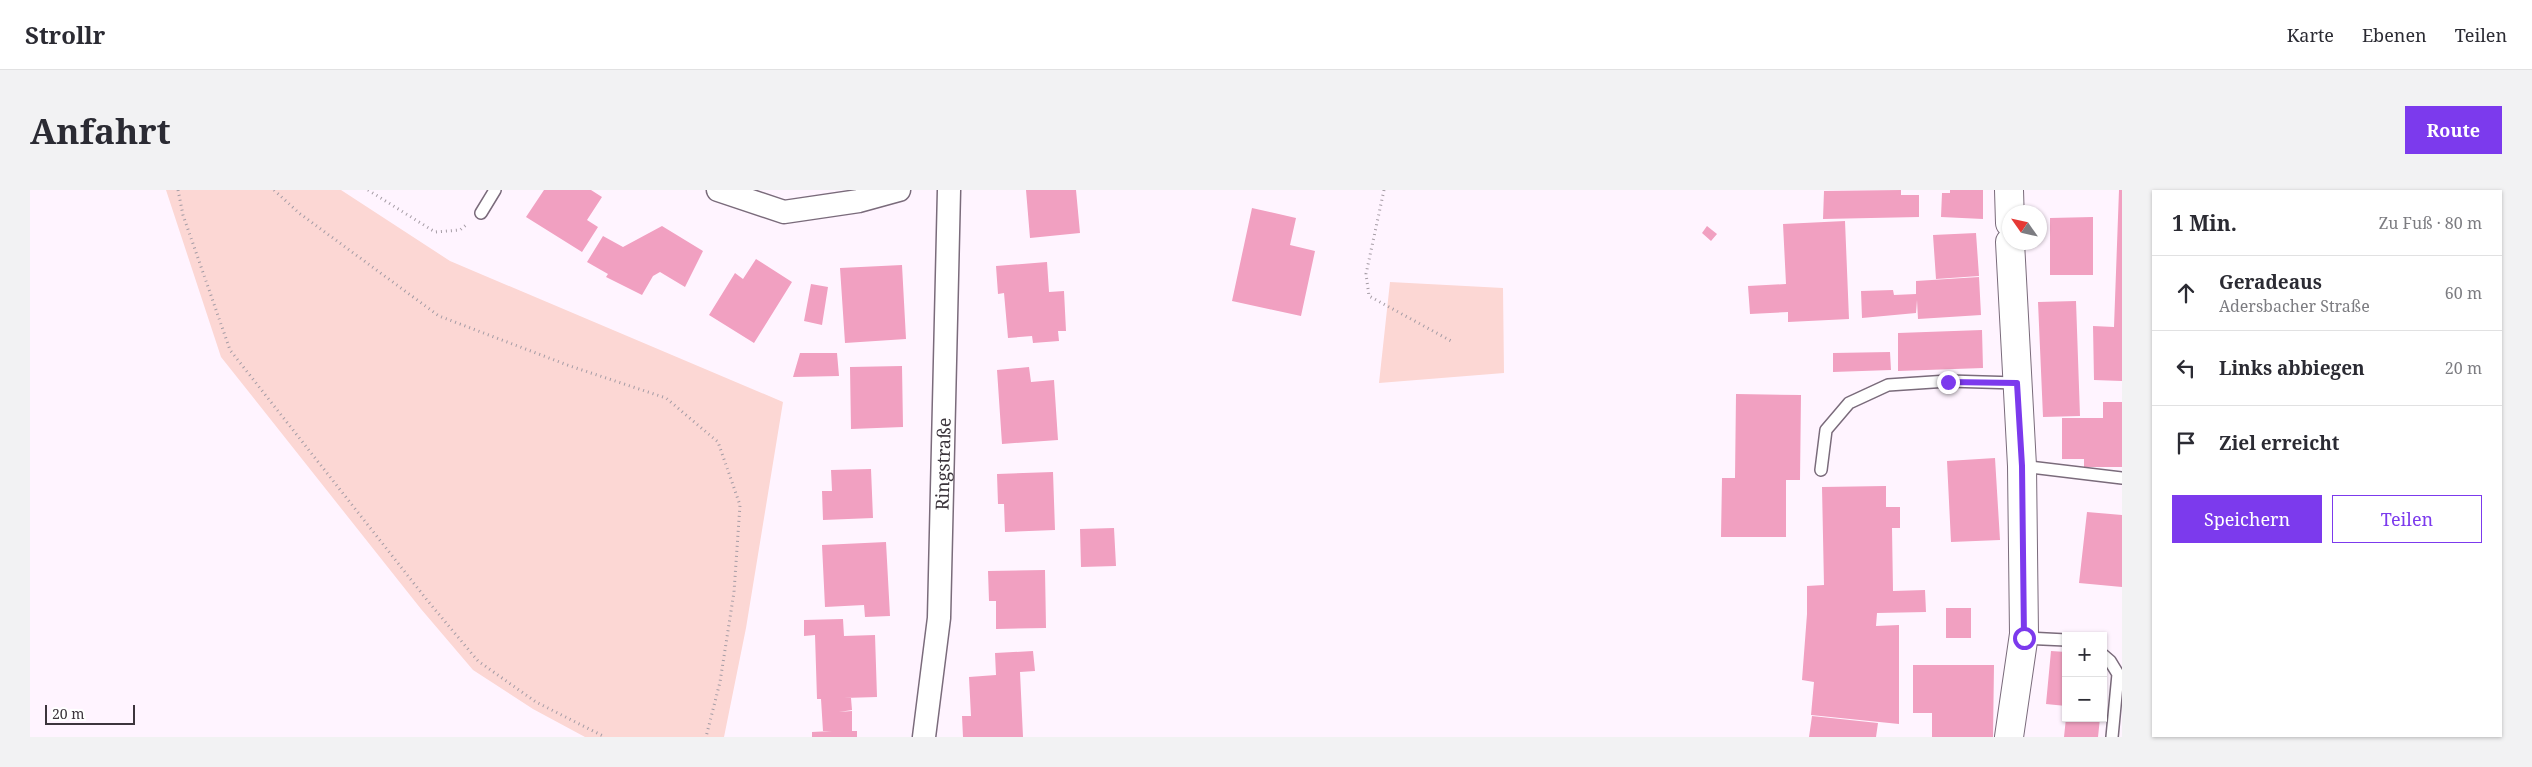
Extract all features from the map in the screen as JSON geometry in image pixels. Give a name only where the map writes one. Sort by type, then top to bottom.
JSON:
[{"type":"street","points":[[718,190],[784,212],[859,201],[899,190]]},
{"type":"street","name":"Ringstraße","points":[[924,737],[939,618],[949,190]]},
{"type":"street","points":[[2009,190],[2009,205]]},
{"type":"street","points":[[2009,737],[2024,638],[2022,466],[2010,250]]},
{"type":"lane","points":[[481,214],[495,190]]},
{"type":"lane","points":[[1821,470],[1826,430],[1850,403],[1888,385],[1948,382],[2017,383]]},
{"type":"lane","points":[[2022,466],[2122,478]]},
{"type":"lane","points":[[2024,638],[2062,640]]},
{"type":"lane","points":[[2107,658],[2118,674],[2112,737]]},
{"type":"path","points":[[178,190],[183,215],[230,350],[236,358],[478,661],[536,702],[605,737]]},
{"type":"path","points":[[274,190],[299,213],[439,316],[570,366],[666,398],[718,442],[740,505],[734,592],[720,682],[706,737]]},
{"type":"path","points":[[368,190],[436,232],[460,230],[481,214]]},
{"type":"path","points":[[1384,190],[1366,274],[1369,296],[1453,342]]},
{"type":"shaded area","points":[[166,190],[341,190],[450,261],[783,402],[746,628],[724,737],[585,737],[533,709],[473,670],[421,609],[221,357]]},
{"type":"shaded area","points":[[1390,282],[1503,288],[1504,373],[1379,383]]},
{"type":"building","points":[[544,190],[591,190],[602,197],[587,220],[598,227],[582,252],[526,217]]},
{"type":"building","points":[[1026,190],[1076,190],[1080,233],[1030,238]]},
{"type":"building","points":[[1901,190],[1901,195],[1919,195],[1919,217],[1823,219],[1824,191]]},
{"type":"building","points":[[1950,190],[1983,190],[1983,219],[1941,217],[1942,193],[1950,193]]},
{"type":"building","points":[[2119,190],[2122,190],[2122,381],[2094,380],[2093,326],[2114,327]]},
{"type":"building","points":[[1252,208],[1296,218],[1290,245],[1315,251],[1301,316],[1232,301]]},
{"type":"building","points":[[2093,217],[2093,275],[2050,275],[2050,218]]},
{"type":"building","points":[[1845,221],[1849,319],[1788,322],[1788,312],[1750,314],[1748,286],[1786,284],[1783,224]]},
{"type":"building","points":[[662,226],[703,251],[685,287],[660,272],[653,276],[642,295],[606,277],[608,274],[587,262],[603,236],[623,247]]},
{"type":"building","points":[[1707,226],[1717,234],[1711,241],[1702,233]]},
{"type":"building","points":[[1976,233],[1979,276],[1936,279],[1933,235]]},
{"type":"building","points":[[756,259],[792,282],[754,343],[709,315],[735,273],[743,279]]},
{"type":"building","points":[[1047,262],[1049,292],[1064,291],[1066,331],[1058,331],[1059,341],[1033,343],[1032,336],[1008,338],[1004,293],[998,294],[996,266]]},
{"type":"building","points":[[902,265],[906,339],[845,343],[840,268]]},
{"type":"building","points":[[1979,277],[1981,315],[1918,319],[1917,300],[1916,313],[1862,318],[1861,291],[1893,290],[1894,295],[1916,294],[1916,281]]},
{"type":"building","points":[[811,284],[828,287],[822,325],[804,321]]},
{"type":"building","points":[[2076,301],[2080,416],[2043,417],[2038,302]]},
{"type":"building","points":[[1982,330],[1983,368],[1898,371],[1898,333]]},
{"type":"building","points":[[1890,352],[1891,370],[1833,372],[1833,353]]},
{"type":"building","points":[[800,353],[837,353],[839,376],[793,377]]},
{"type":"building","points":[[902,366],[903,427],[851,429],[850,367]]},
{"type":"building","points":[[1029,367],[1031,382],[1054,380],[1058,440],[1002,444],[997,370]]},
{"type":"building","points":[[1736,394],[1801,395],[1800,480],[1786,480],[1786,537],[1721,537],[1722,478],[1735,478]]},
{"type":"building","points":[[2103,402],[2122,402],[2122,467],[2084,467],[2084,459],[2062,459],[2062,418],[2103,418]]},
{"type":"building","points":[[1995,458],[2000,540],[1951,542],[1947,461]]},
{"type":"building","points":[[871,469],[873,518],[823,520],[822,491],[832,491],[831,470]]},
{"type":"building","points":[[1053,472],[1055,530],[1005,532],[1004,504],[998,504],[997,474]]},
{"type":"building","points":[[1886,486],[1886,507],[1900,507],[1900,528],[1892,528],[1893,591],[1925,590],[1926,612],[1877,613],[1876,626],[1899,625],[1899,724],[1811,715],[1814,682],[1802,680],[1807,586],[1824,585],[1822,487]]},
{"type":"building","points":[[2087,512],[2122,515],[2122,587],[2079,583]]},
{"type":"building","points":[[1114,528],[1116,566],[1081,567],[1080,529]]},
{"type":"building","points":[[886,542],[890,616],[865,617],[864,605],[825,607],[822,545]]},
{"type":"building","points":[[1045,570],[1046,628],[996,629],[996,601],[989,601],[988,571]]},
{"type":"building","points":[[1946,608],[1971,608],[1971,638],[1946,638]]},
{"type":"building","points":[[843,619],[844,636],[875,635],[877,697],[844,698],[851,698],[852,710],[839,712],[852,711],[852,731],[857,731],[857,737],[812,737],[812,732],[832,731],[823,731],[821,699],[817,699],[815,635],[804,636],[804,620]]},
{"type":"building","points":[[1033,651],[1035,671],[1020,672],[1023,737],[963,737],[962,716],[971,716],[969,677],[996,675],[995,653]]},
{"type":"building","points":[[2051,651],[2062,652],[2062,706],[2046,704]]},
{"type":"building","points":[[1913,665],[1994,665],[1993,737],[1932,737],[1932,713],[1913,713]]},
{"type":"building","points":[[1812,716],[1878,723],[1876,737],[1809,737]]},
{"type":"building","points":[[2066,722],[2100,722],[2098,737],[2064,737]]},
{"type":"route","points":[[1948,382],[2017,383],[2022,466],[2024,638]]}]
